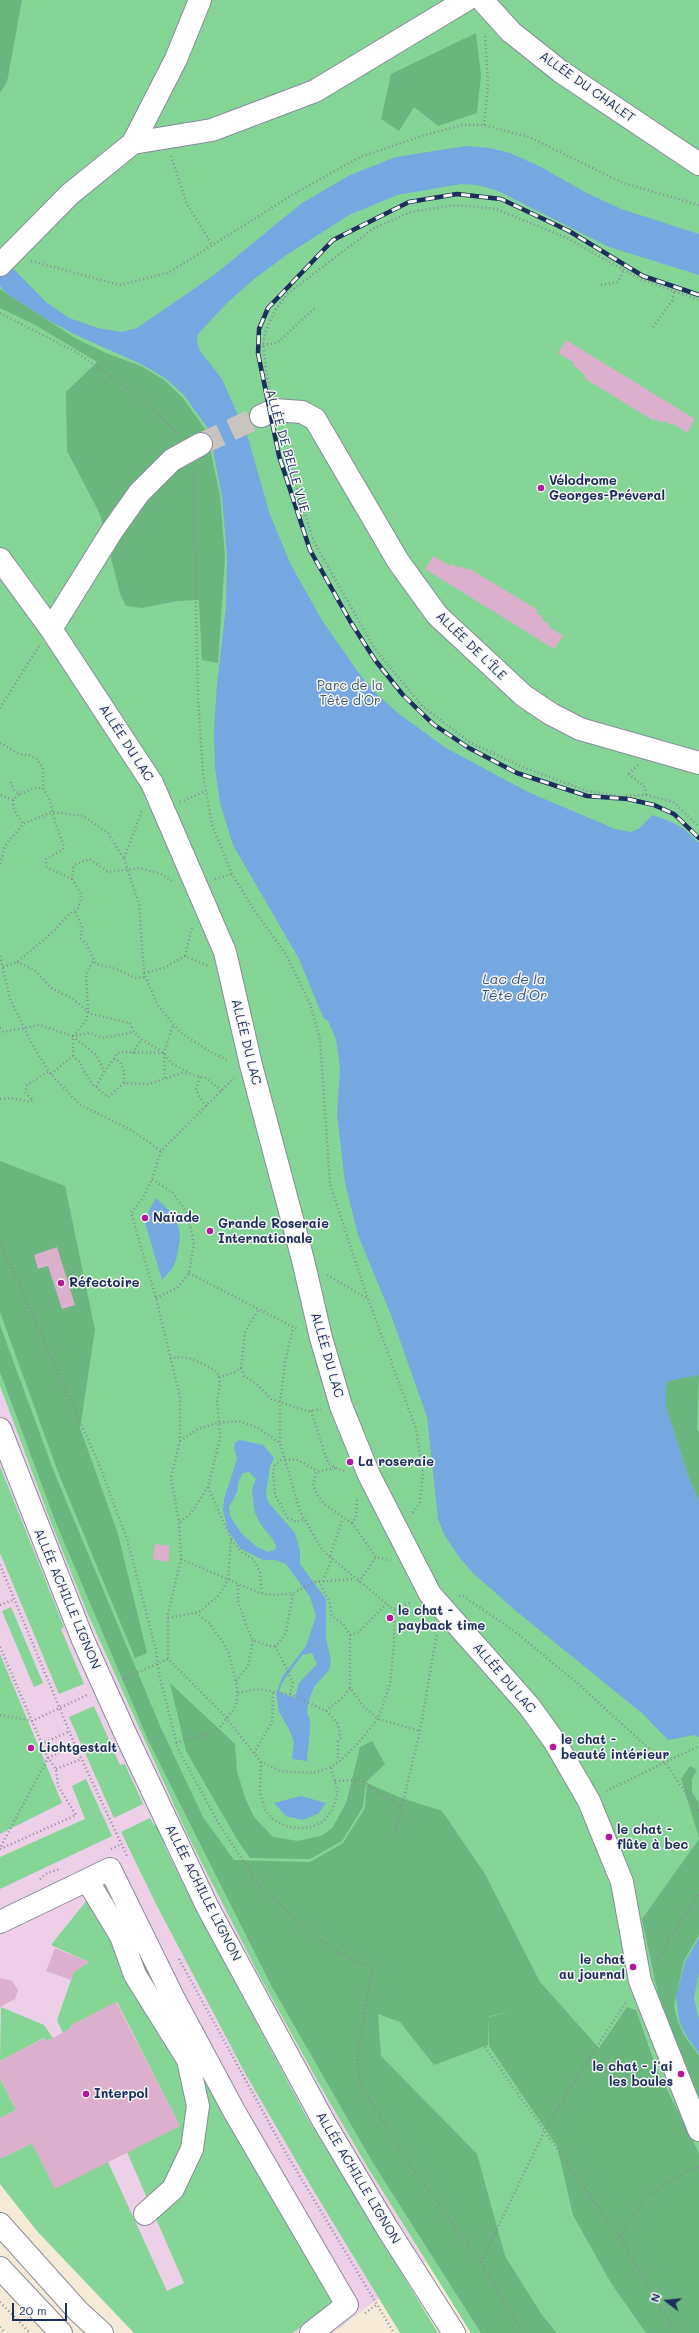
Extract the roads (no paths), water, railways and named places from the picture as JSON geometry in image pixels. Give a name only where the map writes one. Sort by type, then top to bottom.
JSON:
[{"type":"street","points":[[6,259],[70,194],[133,144],[176,59],[200,0]]},
{"type":"street","points":[[133,144],[212,130],[315,91],[466,0]]},
{"type":"street","name":"ALLÉE DU CHALET","points":[[482,0],[511,32],[560,71],[699,164]]},
{"type":"street","name":"ALLÉE DE L'ÎLE","points":[[267,413],[302,412],[315,419],[398,561],[437,615],[524,696],[551,714],[580,729],[699,763]]},
{"type":"street","points":[[51,629],[112,531],[139,493],[172,460],[196,446]]},
{"type":"street","name":"ALLÉE DU LAC","points":[[0,560],[51,629],[152,783],[225,952],[247,1066],[303,1260],[321,1338],[340,1400],[371,1479],[413,1562],[437,1602],[529,1706],[555,1742],[589,1801],[622,1882],[640,1981],[699,2130]]},
{"type":"street","name":"ALLÉE ACHILLE LIGNON","points":[[0,1429],[83,1640],[207,1906],[324,2122],[387,2228],[454,2333]]},
{"type":"street","points":[[0,1922],[110,1869],[175,2001],[234,2111],[347,2305],[311,2333]]},
{"type":"street","points":[[87,1880],[122,1936],[134,1975],[188,2060],[198,2106],[192,2149],[173,2189],[144,2214]]},
{"type":"street","points":[[0,2224],[78,2311],[102,2333]]},
{"type":"street","points":[[0,2268],[60,2333]]},
{"type":"water","name":"Lac de la Tête d'Or","points":[[466,146],[490,148],[510,153],[541,167],[585,192],[621,209],[699,234],[699,275],[609,247],[498,191],[477,185],[461,184],[397,195],[349,215],[285,256],[254,279],[226,304],[198,334],[197,342],[200,351],[222,379],[248,438],[270,515],[291,565],[323,622],[361,676],[378,695],[399,714],[446,748],[528,792],[615,829],[631,832],[640,828],[652,815],[683,828],[699,843],[699,1375],[668,1382],[666,1388],[666,1407],[689,1479],[699,1501],[699,1737],[694,1735],[668,1740],[643,1714],[516,1611],[473,1573],[459,1557],[444,1534],[438,1519],[427,1417],[391,1315],[358,1235],[345,1183],[337,1114],[340,1069],[336,1039],[328,1021],[323,1017],[299,959],[233,845],[220,803],[215,768],[214,731],[217,684],[226,607],[227,557],[222,497],[209,430],[184,395],[165,378],[141,364],[76,335],[46,319],[5,292],[0,286],[0,255],[46,302],[69,318],[98,328],[122,332],[137,328],[214,275],[302,203],[350,175],[396,157]]},
{"type":"water","points":[[156,1198],[173,1214],[179,1229],[180,1239],[176,1260],[172,1269],[162,1280],[145,1223],[150,1221],[148,1212]]},
{"type":"water","points":[[240,1440],[263,1445],[274,1458],[270,1466],[266,1494],[268,1502],[295,1533],[300,1551],[300,1564],[326,1599],[326,1639],[331,1661],[329,1670],[314,1687],[308,1703],[307,1712],[310,1720],[310,1730],[307,1761],[292,1759],[294,1742],[289,1729],[279,1712],[276,1694],[282,1677],[306,1646],[316,1616],[310,1597],[286,1564],[275,1560],[263,1560],[241,1549],[228,1531],[223,1510],[224,1499],[237,1459],[234,1448],[235,1442]],"holes":[[[249,1472],[256,1479],[252,1490],[255,1513],[261,1525],[272,1538],[276,1546],[275,1550],[268,1552],[257,1547],[241,1533],[230,1516],[229,1507],[237,1492],[239,1480],[243,1473]],[[312,1653],[317,1664],[299,1683],[295,1698],[279,1692],[282,1683],[302,1655]]]},
{"type":"water","points":[[301,1796],[326,1803],[318,1814],[302,1820],[286,1816],[274,1803]]},
{"type":"water","points":[[699,1938],[699,1973],[694,1998],[699,2020],[699,2054],[685,2034],[679,2021],[676,1997],[685,1962]]},
{"type":"tunnel","points":[[201,444],[261,416]]},
{"type":"railway","points":[[699,295],[643,276],[569,231],[501,199],[457,194],[409,202],[333,240],[268,308],[259,329],[258,353],[279,456],[310,550],[350,621],[375,660],[403,695],[433,724],[469,748],[517,773],[587,796],[628,799],[654,805],[674,814],[699,838]]},
{"type":"place","name":"Vélodrome Georges-Préveral","points":[[541,488]]},
{"type":"place","name":"Naïade","points":[[145,1218]]},
{"type":"place","name":"Grande Roseraie Internationale","points":[[210,1231]]},
{"type":"place","name":"Réfectoire","points":[[61,1283]]},
{"type":"place","name":"La roseraie","points":[[350,1462]]},
{"type":"place","name":"le chat - payback time","points":[[390,1618]]},
{"type":"place","name":"le chat - beauté intérieur","points":[[553,1747]]},
{"type":"place","name":"Lichtgestalt","points":[[31,1748]]},
{"type":"place","name":"le chat - flûte à bec","points":[[609,1837]]},
{"type":"place","name":"le chat au journal","points":[[633,1967]]},
{"type":"place","name":"le chat - j'ai les boules","points":[[681,2074]]},
{"type":"place","name":"Interpol","points":[[86,2094]]},
{"type":"park label","name":"Parc de la Tête d'Or","points":[[350,694]]}]
